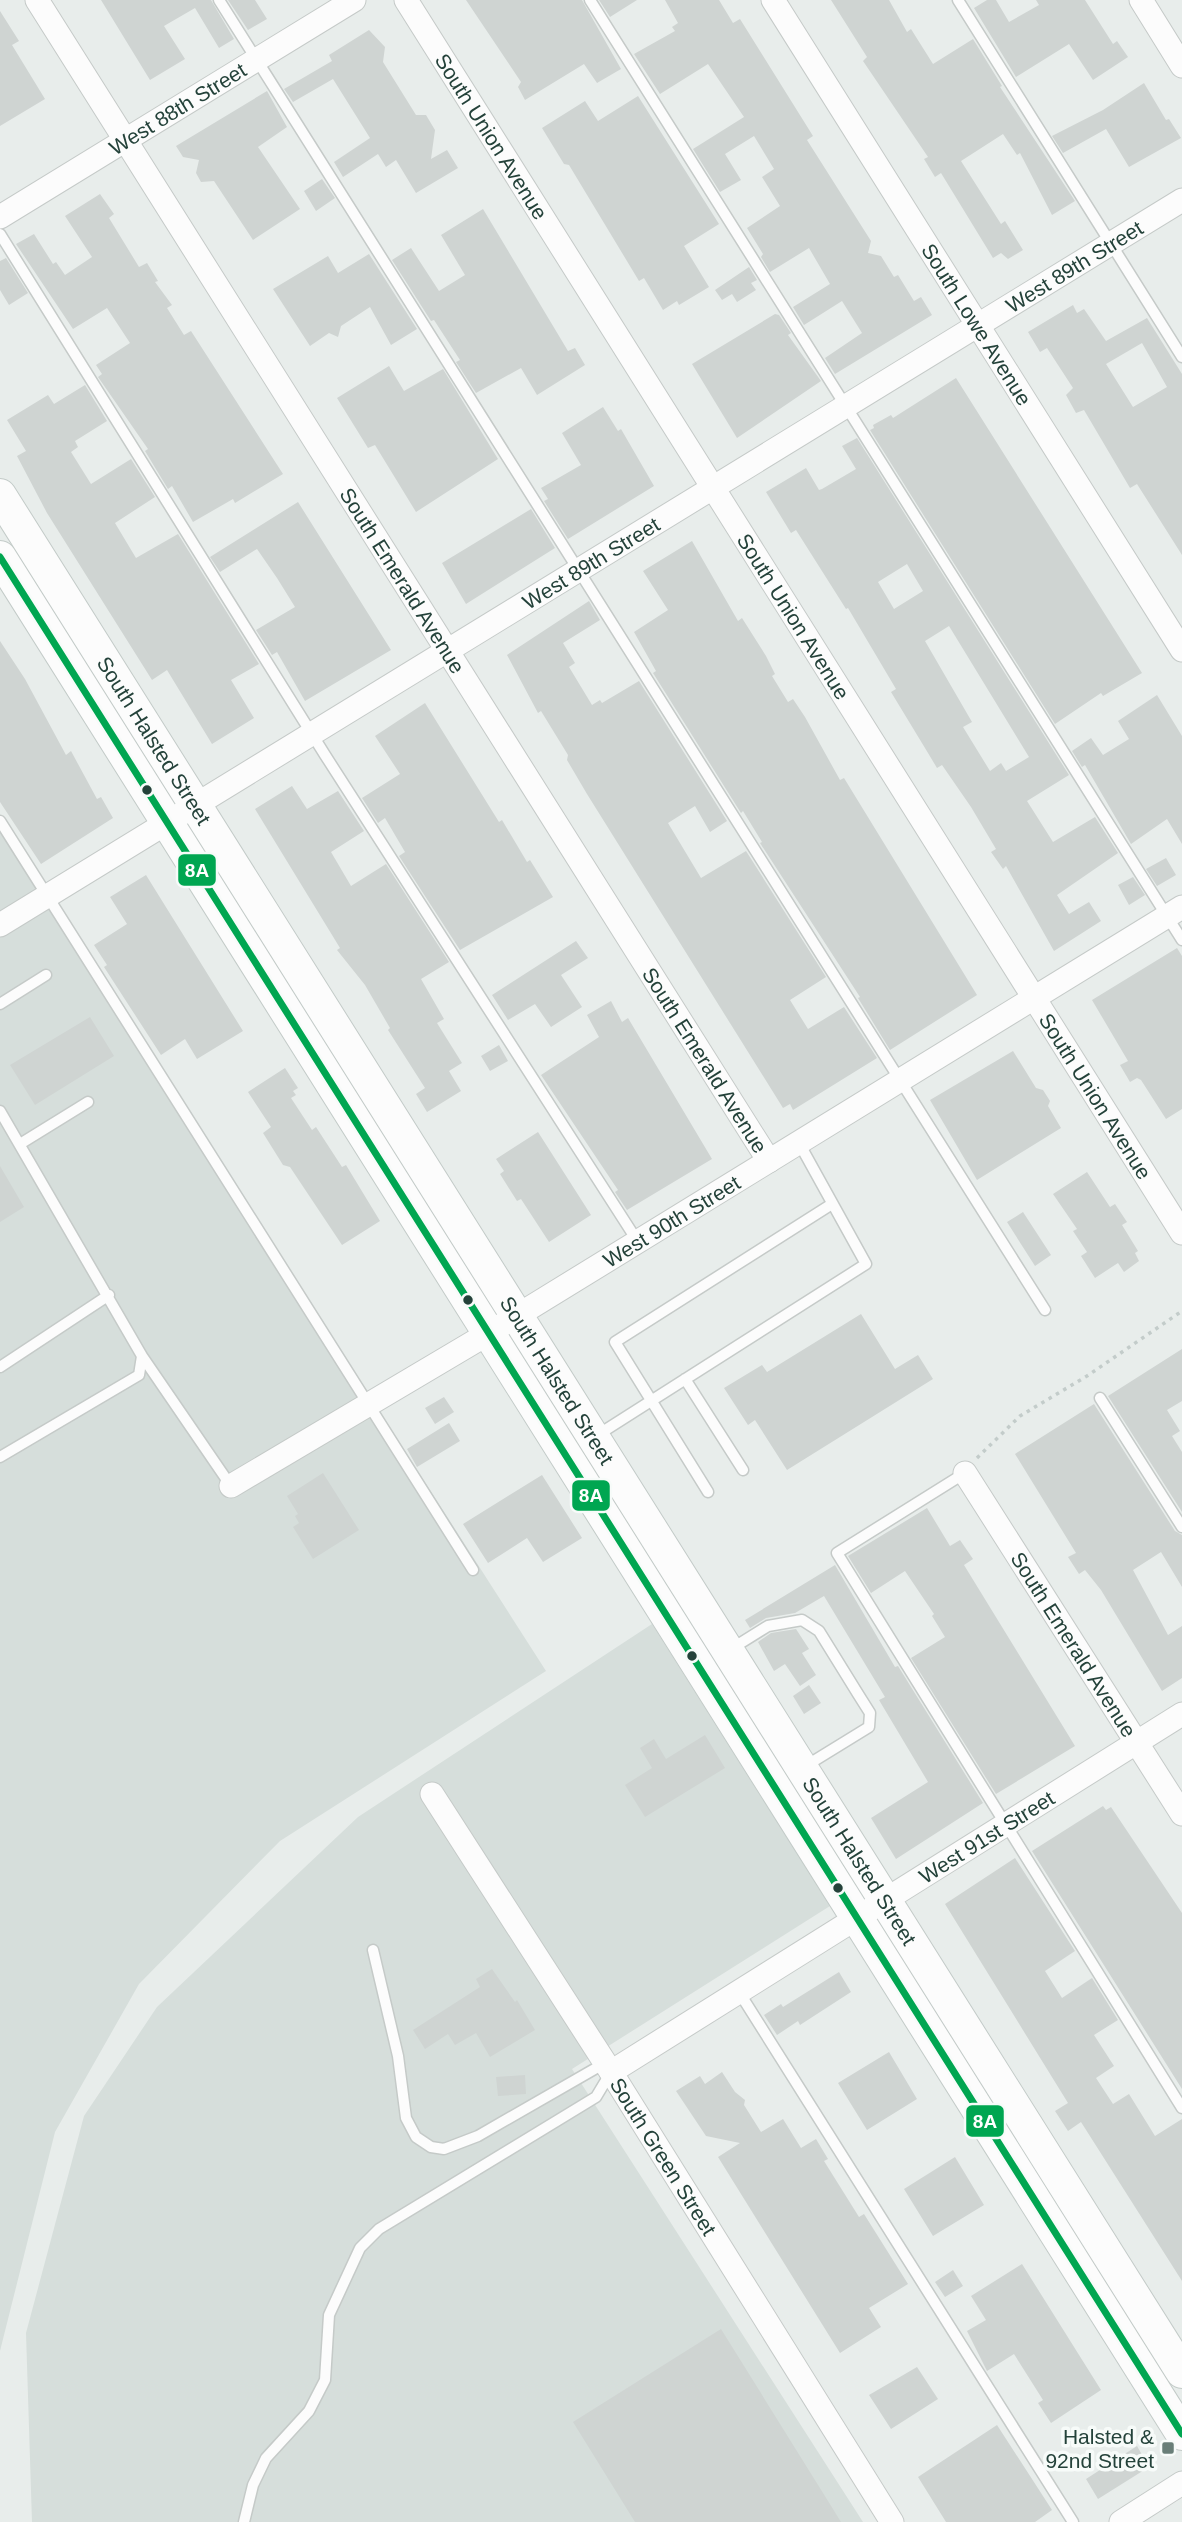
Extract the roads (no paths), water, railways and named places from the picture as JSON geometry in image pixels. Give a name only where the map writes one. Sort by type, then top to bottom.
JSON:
[{"type":"main road","name":"South Halsted Street","points":[[0,495],[1182,2372]]},
{"type":"main road","name":"South Halsted Street","points":[[0,557],[1182,2434]]},
{"type":"street","name":"South Emerald Avenue","points":[[37,0],[769,1161]]},
{"type":"street","name":"West 88th Street","points":[[0,216],[354,0]]},
{"type":"street","name":"South Union Avenue","points":[[406,0],[1182,1233]]},
{"type":"street","name":"South Lowe Avenue","points":[[773,0],[1182,650]]},
{"type":"street","points":[[1141,0],[1182,66]]},
{"type":"street","name":"West 89th Street","points":[[0,925],[1182,200]]},
{"type":"street","name":"West 90th Street","points":[[231,1486],[517,1316],[1175,912]]},
{"type":"street","name":"South Emerald Avenue","points":[[965,1473],[1182,1814]]},
{"type":"street","name":"West 91st Street","points":[[608,2068],[739,1992],[1182,1714]]},
{"type":"street","name":"South Green Street","points":[[432,1794],[608,2068],[892,2522]]},
{"type":"street","points":[[1121,2522],[1182,2483]]},
{"type":"lane","points":[[219,0],[1045,1310]]},
{"type":"lane","points":[[590,0],[845,407],[1175,912],[1182,940]]},
{"type":"lane","points":[[958,0],[1182,357]]},
{"type":"lane","points":[[0,234],[312,734],[638,1242]]},
{"type":"lane","points":[[0,821],[473,1570]]},
{"type":"lane","points":[[0,1003],[46,975]]},
{"type":"lane","points":[[20,1144],[88,1102]]},
{"type":"lane","points":[[0,1111],[142,1356],[231,1486]]},
{"type":"lane","points":[[594,1437],[866,1264],[799,1143]]},
{"type":"lane","points":[[708,1492],[615,1342],[832,1204]]},
{"type":"lane","points":[[0,1367],[109,1295]]},
{"type":"lane","points":[[0,1457],[139,1375],[142,1356]]},
{"type":"lane","points":[[685,1379],[743,1470]]},
{"type":"lane","points":[[1100,1398],[1182,1527]]},
{"type":"lane","points":[[965,1473],[837,1553],[1182,2108]]},
{"type":"lane","points":[[728,1651],[768,1626],[790,1620],[802,1620],[819,1631],[870,1713],[869,1727],[801,1768]]},
{"type":"lane","points":[[373,1950],[398,2056],[406,2118],[416,2137],[430,2147],[444,2149],[478,2136],[608,2068]]},
{"type":"lane","points":[[739,1992],[1073,2522]]},
{"type":"lane","points":[[244,2522],[253,2485],[266,2458],[309,2411],[325,2380],[329,2315],[360,2248],[379,2229],[596,2097],[608,2068]]},
{"type":"place","name":"Halsted & 92nd Street","points":[[1168,2448]]}]
